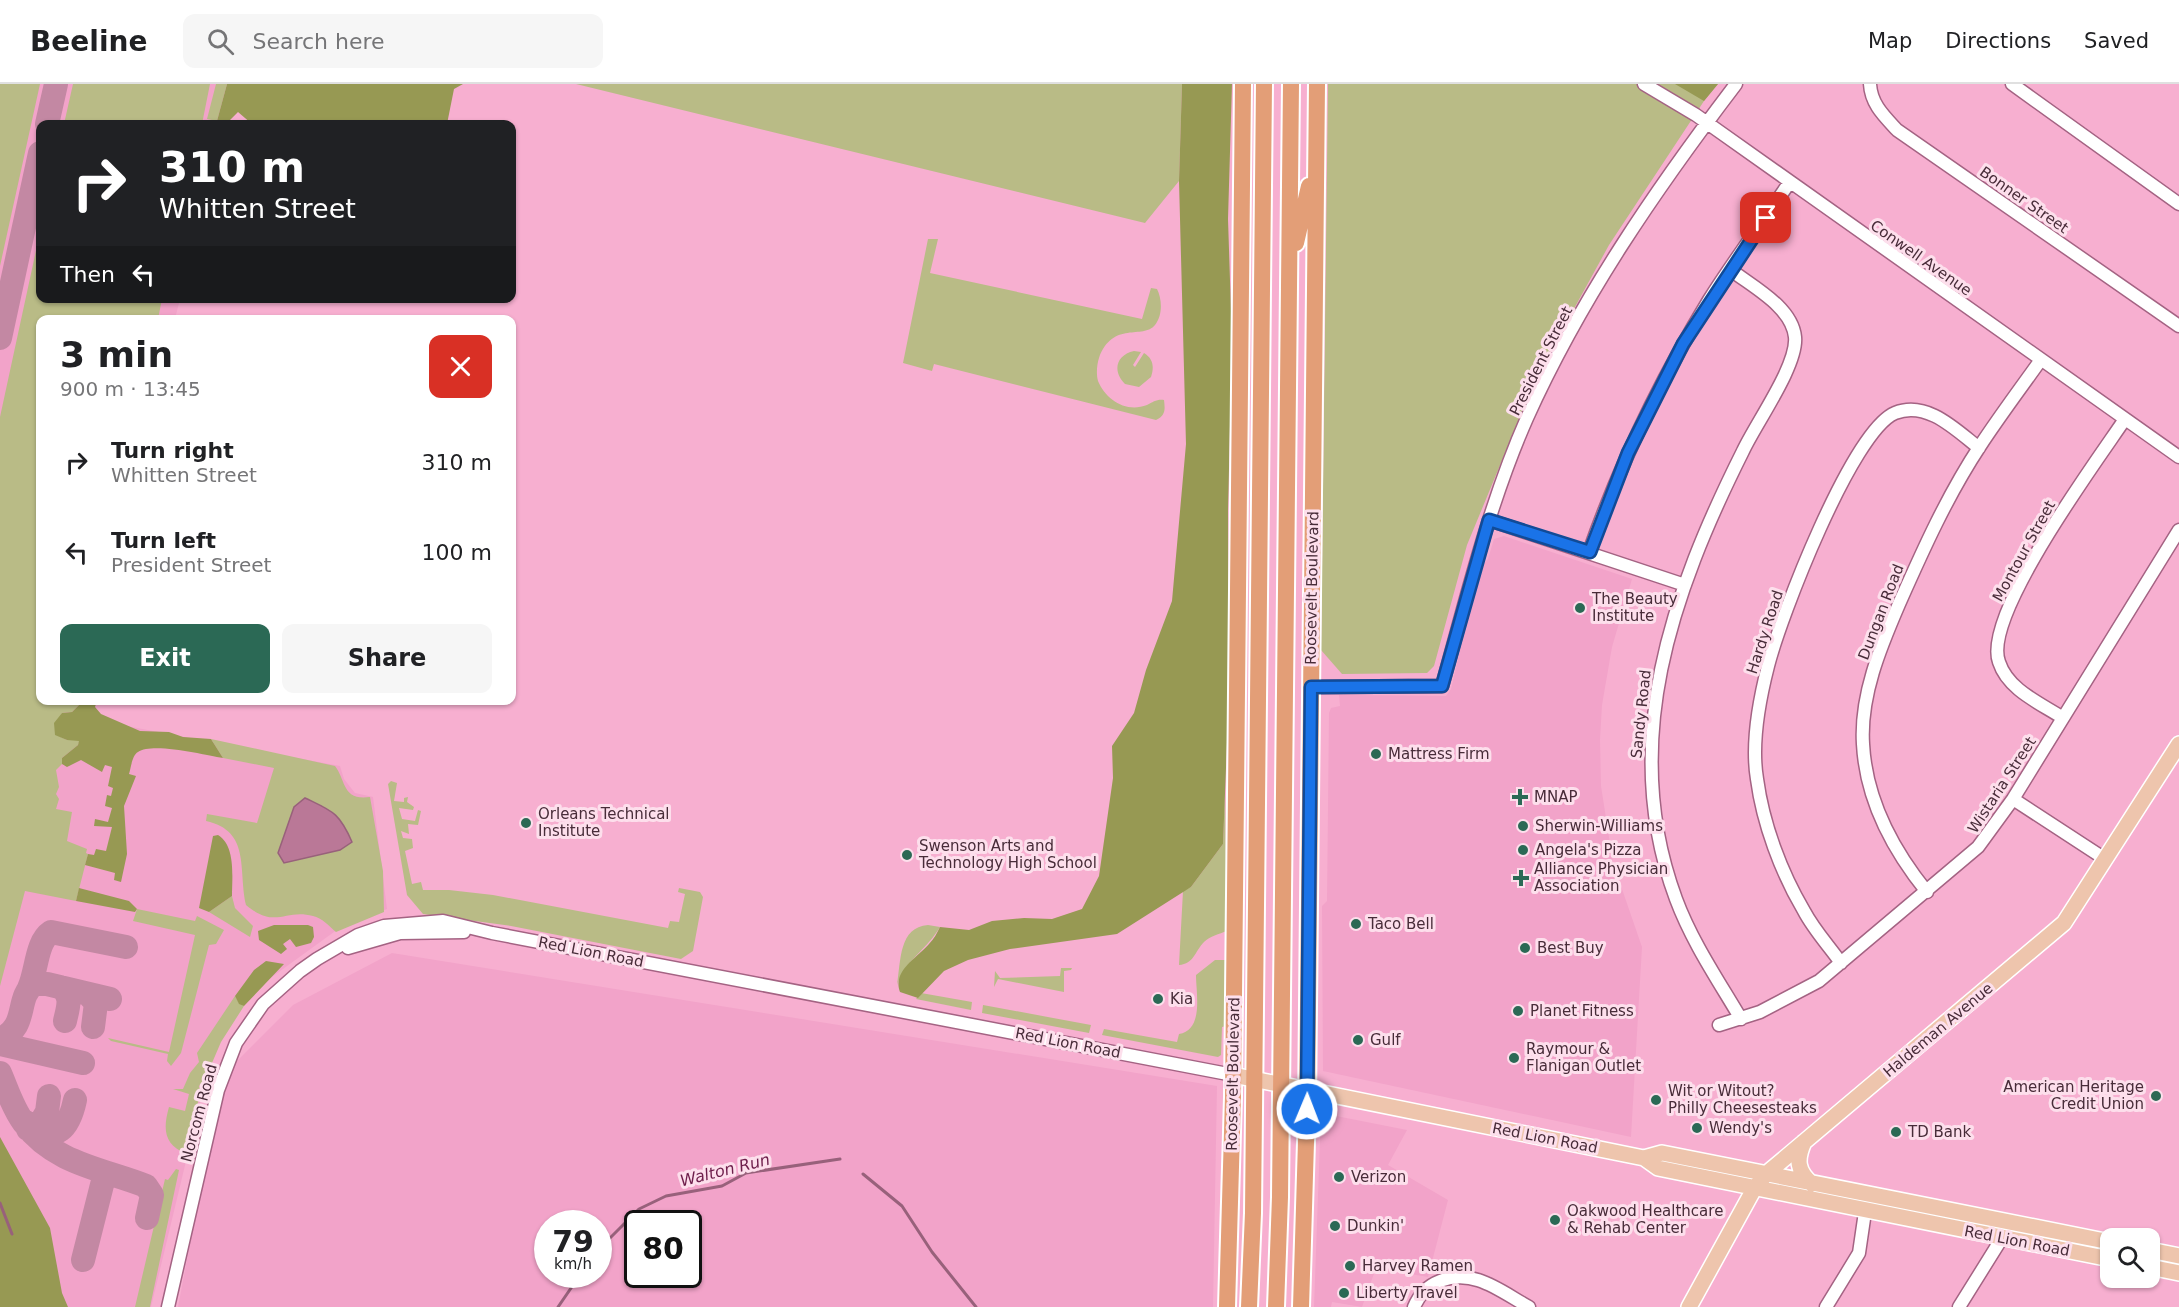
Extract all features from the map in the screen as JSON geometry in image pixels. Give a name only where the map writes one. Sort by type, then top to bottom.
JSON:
[{"type":"highway","name":"Roosevelt Boulevard","points":[[1227,1307],[1233,1076],[1243,84]]},
{"type":"highway","name":"Roosevelt Boulevard","points":[[1249,1307],[1255,1080],[1264,84]]},
{"type":"highway","name":"Roosevelt Boulevard","points":[[1276,1307],[1281,1086],[1291,84]]},
{"type":"highway","name":"Roosevelt Boulevard","points":[[1299,1307],[1303,1286],[1307,1092],[1317,84]]},
{"type":"highway","points":[[1289,273],[1316,155]]},
{"type":"highway","points":[[1240,362],[1261,451]]},
{"type":"highway","points":[[1236,825],[1258,729]]},
{"type":"main road","name":"Haldeman Avenue","points":[[1689,1307],[1754,1189],[1766,1174],[2051,935],[2074,910],[2179,744]]},
{"type":"main road","name":"Red Lion Road","points":[[1233,1076],[1644,1158],[1658,1168],[1754,1189],[2100,1257]]},
{"type":"main road","points":[[1804,1141],[1798,1154],[1799,1169],[1812,1184]]},
{"type":"main road","name":"Red Lion Road","points":[[1644,1158],[1662,1153],[2100,1240]]},
{"type":"main road","points":[[2160,1252],[2179,1256]]},
{"type":"main road","points":[[2160,1269],[2179,1273]]},
{"type":"street","name":"Conwell Avenue","points":[[1644,84],[1706,122],[2040,361],[2179,457]]},
{"type":"street","name":"President Street","points":[[1311,687],[1442,686],[1489,520],[1527,419],[1570,334],[1614,256],[1706,122],[1736,84]]},
{"type":"street","name":"Bonner Street","points":[[1870,84],[1870,95],[1881,113],[1897,130],[2179,326]]},
{"type":"street","points":[[2012,84],[2179,204]]},
{"type":"street","points":[[1590,552],[1628,453],[1683,344],[1789,183]]},
{"type":"street","name":"Sandy Road","points":[[1731,270],[1790,319],[1795,336],[1794,355],[1743,450],[1712,516],[1685,585],[1668,636],[1656,691],[1651,740],[1656,817],[1661,851],[1677,900],[1704,959],[1741,1019]]},
{"type":"street","name":"Dungan Road","points":[[1927,892],[1891,843],[1874,799],[1863,743],[1867,704],[1880,650],[1918,560],[1979,448],[2040,361]]},
{"type":"street","name":"Hardy Road","points":[[1841,963],[1794,894],[1774,846],[1756,778],[1758,722],[1768,665],[1811,547],[1859,452],[1877,424],[1896,412],[1928,412],[1979,448]]},
{"type":"street","name":"Montour Street","points":[[2063,718],[2023,693],[2009,680],[1999,663],[1995,646],[2014,596],[2053,527],[2126,419]]},
{"type":"street","points":[[1489,520],[1685,585]]},
{"type":"street","name":"Wistaria Street","points":[[1719,1025],[1741,1019],[1798,994],[1841,963],[1978,847],[2013,799],[2179,530]]},
{"type":"street","points":[[2013,799],[2105,859]]},
{"type":"street","name":"Red Lion Road","points":[[404,922],[443,921],[492,933],[1233,1076]]},
{"type":"street","name":"Norcom Road","points":[[168,1307],[218,1090],[236,1043],[263,1004],[300,971],[358,935],[404,922]]},
{"type":"street","name":"Red Lion Road","points":[[418,932],[492,933]]},
{"type":"street","name":"Norcom Road","points":[[317,959],[382,937],[418,932]]},
{"type":"street","points":[[1826,1307],[1859,1253],[1865,1212]]},
{"type":"street","points":[[1959,1307],[2002,1238]]},
{"type":"street","points":[[1414,1307],[1424,1290],[1436,1282],[1465,1276],[1479,1279],[1529,1307]]},
{"type":"shaded area","points":[[0,84],[226,84],[219,120],[36,120],[36,303],[179,303],[176,315],[36,315],[36,705],[92,705],[89,719],[340,766],[344,779],[355,793],[373,797],[387,909],[345,924],[250,993],[211,1057],[151,1307],[0,1307]]},
{"type":"shaded area","points":[[1504,536],[1632,579],[1612,647],[1602,705],[1600,740],[1601,786],[1613,863],[1642,947],[1631,1137],[1323,1071],[1322,906],[1327,901],[1329,713],[1331,708],[1340,706],[1339,695],[1446,696],[1451,689],[1468,616],[1484,563],[1488,559],[1494,539]]},
{"type":"shaded area","points":[[305,798],[339,818],[352,842],[340,850],[284,863],[278,853],[294,807]]},
{"type":"shaded area","points":[[392,953],[1217,1086],[1213,1307],[178,1307],[222,1076],[293,1005]]},
{"type":"shaded area","points":[[1321,1113],[1407,1130],[1388,1165],[1448,1200],[1428,1277],[1376,1268],[1362,1307],[1332,1302],[1331,1307],[1314,1307]]},
{"type":"green space","points":[[0,84],[40,84],[0,266]]},
{"type":"green space","points":[[73,84],[210,84],[203,120],[65,120]]},
{"type":"green space","points":[[216,84],[227,84],[217,120],[207,119]]},
{"type":"green space","points":[[227,84],[463,84],[454,89],[448,120],[247,120],[238,112],[230,120],[217,120]]},
{"type":"green space","points":[[576,84],[1182,84],[1179,181],[1145,223]]},
{"type":"green space","points":[[1182,84],[1232,84],[1228,219],[1232,342],[1228,511],[1229,692],[1223,844],[1191,887],[1117,934],[1010,949],[968,960],[944,971],[918,998],[900,992],[899,978],[902,971],[932,940],[940,927],[969,930],[992,921],[1024,918],[1052,919],[1082,909],[1099,876],[1113,778],[1112,746],[1134,713],[1146,670],[1172,601],[1186,444],[1179,181]]},
{"type":"green space","points":[[1328,84],[1718,84],[1704,101],[1609,245],[1537,376],[1467,545],[1434,666],[1427,673],[1342,674],[1321,650]]},
{"type":"green space","points":[[1675,84],[1718,84],[1704,101]]},
{"type":"green space","points":[[928,239],[938,239],[930,273],[1142,319],[1151,288],[1157,289],[1161,307],[1155,325],[1150,329],[1120,335],[1112,339],[1105,346],[1099,358],[1097,372],[1098,381],[1111,399],[1124,406],[1132,407],[1164,400],[1165,409],[1162,416],[1156,420],[934,364],[932,371],[903,363]]},
{"type":"green space","points":[[36,250],[36,303],[161,303],[159,315],[36,315],[36,705],[79,705],[72,712],[62,713],[55,734],[67,740],[80,740],[78,745],[62,758],[62,764],[56,770],[59,787],[56,794],[59,799],[56,809],[72,812],[67,841],[87,849],[88,854],[76,901],[25,891],[0,986],[0,417]]},
{"type":"green space","points":[[1134,351],[1141,352],[1133,365],[1135,367],[1144,353],[1150,358],[1153,370],[1151,377],[1139,387],[1125,384],[1117,369],[1123,356]]},
{"type":"green space","points":[[79,705],[96,705],[101,714],[140,731],[169,732],[183,737],[211,739],[223,758],[155,748],[145,749],[136,754],[129,774],[136,776],[124,806],[127,854],[121,882],[114,880],[115,873],[85,865],[88,854],[94,855],[96,849],[106,851],[112,827],[94,826],[95,819],[108,822],[112,808],[105,806],[107,795],[111,796],[113,788],[108,786],[112,767],[105,765],[102,772],[81,760],[67,767],[62,764],[62,758],[78,745],[79,741],[67,740],[55,735],[54,723],[62,713],[72,712]]},
{"type":"green space","points":[[211,739],[335,766],[350,793],[354,796],[370,797],[383,871],[384,912],[336,932],[322,920],[313,916],[295,914],[280,917],[265,916],[246,905],[242,865],[236,842],[230,833],[220,826],[206,821],[207,814],[257,823],[274,768],[223,758]]},
{"type":"green space","points":[[391,781],[397,783],[394,801],[404,802],[404,798],[408,797],[407,802],[414,807],[413,810],[399,808],[402,819],[415,821],[418,810],[421,811],[418,825],[408,824],[409,834],[401,831],[403,838],[412,839],[413,848],[405,851],[412,884],[421,882],[423,890],[449,890],[493,895],[668,928],[670,921],[679,922],[685,894],[678,892],[679,888],[700,892],[703,897],[693,951],[681,959],[511,926],[423,914],[407,895],[388,784]]},
{"type":"green space","points":[[1225,791],[1227,931],[1206,940],[1191,960],[1179,965],[1183,891],[1191,887],[1223,844]]},
{"type":"green space","points":[[218,835],[228,846],[230,854],[232,896],[209,912],[199,908],[213,836]]},
{"type":"green space","points":[[79,888],[129,901],[137,909],[135,912],[76,901]]},
{"type":"green space","points":[[232,896],[235,908],[253,926],[250,937],[209,912]]},
{"type":"green space","points":[[137,909],[195,921],[197,916],[224,930],[216,944],[209,945],[181,1053],[171,1066],[167,1061],[168,1054],[111,1041],[108,1038],[169,1052],[195,935],[133,921]]},
{"type":"green space","points":[[274,925],[308,925],[313,927],[314,937],[311,943],[296,947],[290,939],[283,944],[287,949],[281,954],[259,940],[258,931]]},
{"type":"green space","points":[[928,925],[940,927],[905,969],[897,985],[903,946],[907,938],[919,927]]},
{"type":"green space","points":[[1215,960],[1227,960],[1226,1026],[1222,1027],[1221,1055],[1218,1057],[1102,1035],[1104,1029],[1177,1042],[1179,1034],[1192,1026],[1195,1018],[1197,1010],[1196,975]]},
{"type":"green space","points":[[266,961],[284,964],[244,1006],[239,1004],[235,996],[254,970]]},
{"type":"green space","points":[[1061,968],[1072,968],[1064,971],[1064,992],[998,979],[994,987],[995,971],[1000,978],[1060,976]]},
{"type":"green space","points":[[921,993],[972,1002],[971,1010],[916,999]]},
{"type":"green space","points":[[235,996],[244,1006],[221,1042],[203,1084],[200,1084],[201,1089],[187,1154],[173,1146],[167,1135],[166,1122],[169,1107],[185,1111],[189,1094],[173,1089],[183,1089],[190,1073],[199,1062],[197,1053]]},
{"type":"green space","points":[[983,1005],[1091,1025],[1089,1033],[982,1013]]},
{"type":"green space","points":[[0,1137],[50,1228],[62,1293],[68,1307],[0,1307]]},
{"type":"green space","points":[[176,1169],[179,1170],[150,1307],[135,1307],[165,1179],[168,1180]]},
{"type":"waterway","name":"Walton Run","points":[[612,1236],[639,1209],[666,1196],[722,1186],[746,1173],[840,1159]]},
{"type":"waterway","name":"Walton Run","points":[[863,1174],[902,1206],[932,1252],[976,1307]]},
{"type":"waterway","name":"Walton Run","points":[[0,1203],[12,1234]]},
{"type":"waterway","name":"Walton Run","points":[[558,1307],[571,1288]]},
{"type":"taxiway","points":[[48,120],[56,84]]},
{"type":"taxiway","points":[[0,338],[36,172]]},
{"type":"taxiway","points":[[29,988],[42,943],[51,932],[126,947]]},
{"type":"taxiway","points":[[0,1039],[15,1027],[28,990],[34,984],[47,984],[110,999]]},
{"type":"taxiway","points":[[60,987],[68,998],[65,1021]]},
{"type":"taxiway","points":[[88,994],[96,1003],[93,1027]]},
{"type":"taxiway","points":[[0,1044],[83,1063]]},
{"type":"taxiway","points":[[0,1073],[20,1117],[36,1137],[50,1148],[80,1164],[146,1186],[152,1195],[147,1218]]},
{"type":"taxiway","points":[[22,1120],[31,1125],[41,1122],[47,1112],[49,1096]]},
{"type":"taxiway","points":[[28,1129],[47,1134],[60,1130],[69,1118],[75,1100]]},
{"type":"taxiway","points":[[83,1260],[105,1173]]},
{"type":"place","name":"The Beauty Institute","points":[[1580,608]]},
{"type":"place","name":"Mattress Firm","points":[[1376,754]]},
{"type":"place","name":"MNAP","points":[[1520,797]]},
{"type":"place","name":"Orleans Technical Institute","points":[[526,823]]},
{"type":"place","name":"Sherwin-Williams","points":[[1523,826]]},
{"type":"place","name":"Angela's Pizza","points":[[1523,850]]},
{"type":"place","name":"Swenson Arts and Technology High School","points":[[907,855]]},
{"type":"place","name":"Alliance Physician Association","points":[[1521,878]]},
{"type":"place","name":"Taco Bell","points":[[1356,924]]},
{"type":"place","name":"Best Buy","points":[[1525,948]]},
{"type":"place","name":"Kia","points":[[1158,999]]},
{"type":"place","name":"Planet Fitness","points":[[1518,1011]]},
{"type":"place","name":"Gulf","points":[[1358,1040]]},
{"type":"place","name":"Raymour & Flanigan Outlet","points":[[1514,1058]]},
{"type":"place","name":"American Heritage Credit Union","points":[[2156,1096]]},
{"type":"place","name":"Wit or Witout? Philly Cheesesteaks","points":[[1656,1100]]},
{"type":"place","name":"Wendy's","points":[[1697,1128]]},
{"type":"place","name":"TD Bank","points":[[1896,1132]]},
{"type":"place","name":"Verizon","points":[[1339,1177]]},
{"type":"place","name":"Oakwood Healthcare & Rehab Center","points":[[1555,1220]]},
{"type":"place","name":"Dunkin'","points":[[1335,1226]]},
{"type":"place","name":"Harvey Ramen","points":[[1350,1266]]},
{"type":"place","name":"Liberty Travel","points":[[1344,1293]]},
{"type":"route","points":[[1307,1109],[1311,687],[1442,686],[1489,520],[1590,552],[1628,453],[1683,344],[1711,298],[1766,218]]}]
